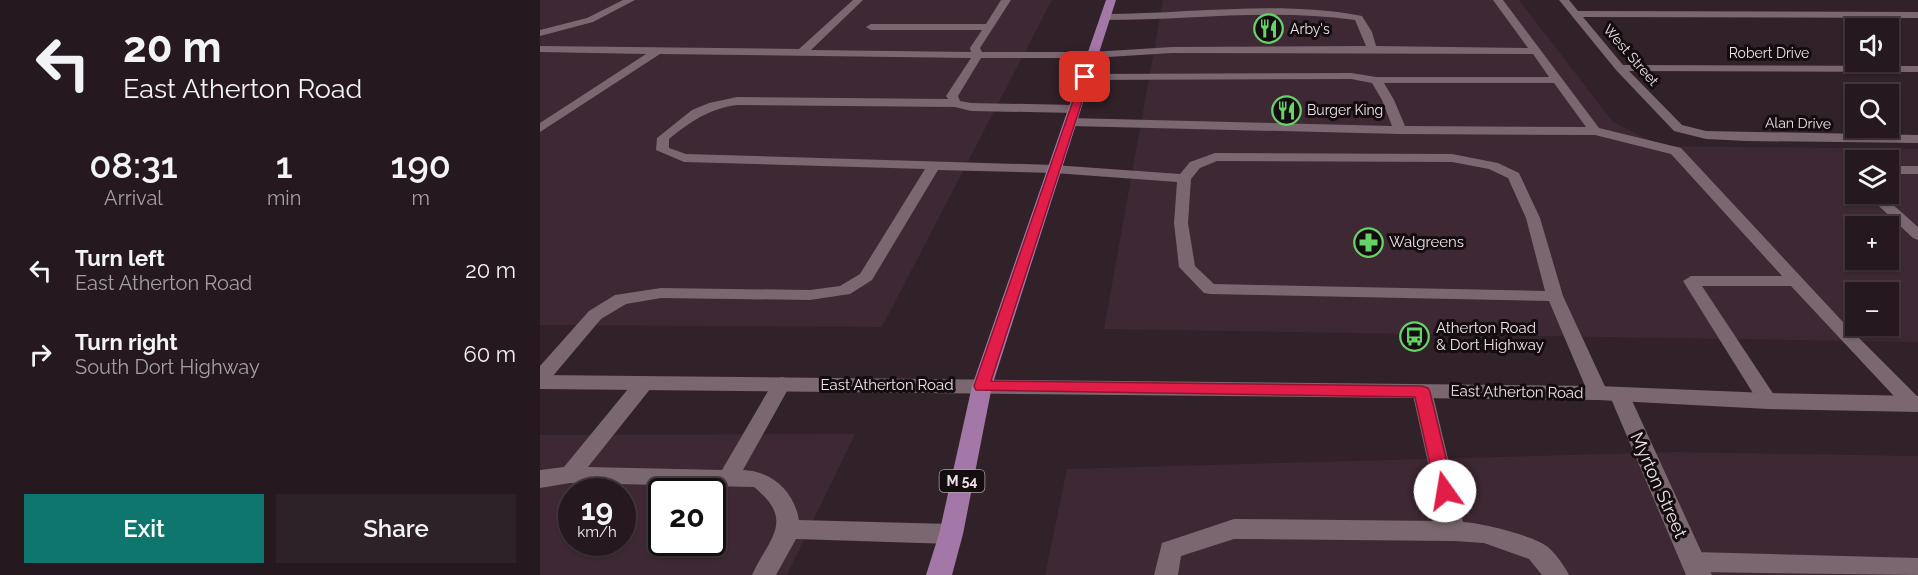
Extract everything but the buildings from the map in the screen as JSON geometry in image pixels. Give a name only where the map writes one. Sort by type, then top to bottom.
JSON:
[{"type":"main road","name":"M 54","points":[[939,575],[951,534],[982,386],[1111,0]]},
{"type":"street","name":"East Atherton Road","points":[[540,380],[1609,394],[1768,401],[1916,404]]},
{"type":"street","name":"Myrton Street","points":[[1609,394],[1696,569]]},
{"type":"lane","points":[[540,33],[590,20],[630,0]]},
{"type":"lane","points":[[801,53],[858,0]]},
{"type":"lane","points":[[978,55],[975,48],[1006,0]]},
{"type":"lane","points":[[1327,0],[1331,12]]},
{"type":"lane","points":[[1498,0],[1595,131]]},
{"type":"lane","name":"West Street","points":[[1564,0],[1620,68],[1678,128]]},
{"type":"lane","points":[[1105,17],[1331,12],[1359,18],[1367,32],[1371,49]]},
{"type":"lane","points":[[1577,14],[1918,15]]},
{"type":"lane","points":[[871,27],[988,27]]},
{"type":"lane","points":[[540,50],[1092,56],[1172,50],[1534,51]]},
{"type":"lane","points":[[540,128],[656,52]]},
{"type":"lane","points":[[956,103],[952,96],[978,55]]},
{"type":"lane","name":"Robert Drive","points":[[1620,68],[1918,69]]},
{"type":"lane","points":[[1085,77],[1351,76],[1376,80],[1556,80]]},
{"type":"lane","points":[[1376,80],[1401,130]]},
{"type":"lane","points":[[1184,178],[1054,169],[684,158],[663,150],[663,138],[694,112],[721,103],[748,101],[956,103],[971,107],[1127,122],[1401,130],[1595,131],[1676,151],[1916,404]]},
{"type":"lane","name":"Alan Drive","points":[[1678,128],[1706,135],[1746,137],[1918,139]]},
{"type":"lane","points":[[1555,296],[1210,289],[1187,267],[1181,223],[1184,178],[1195,165],[1215,157],[1452,158],[1492,166],[1514,176],[1533,218],[1555,296],[1609,394]]},
{"type":"lane","points":[[540,380],[595,315],[621,299],[661,293],[810,295],[844,291],[866,277],[934,165]]},
{"type":"lane","points":[[1899,170],[1918,170]]},
{"type":"lane","points":[[1884,204],[1918,235]]},
{"type":"lane","points":[[1768,401],[1691,281],[1797,281]]},
{"type":"lane","points":[[570,475],[644,383]]},
{"type":"lane","points":[[728,478],[782,384]]},
{"type":"lane","points":[[1422,392],[1454,531]]},
{"type":"lane","points":[[540,479],[570,475],[758,479],[773,489],[786,512],[788,529],[764,575]]},
{"type":"lane","points":[[788,529],[951,534]]},
{"type":"lane","points":[[1166,575],[1170,550],[1234,530],[1485,533],[1537,552],[1557,575]]},
{"type":"lane","points":[[1696,569],[1918,568]]},
{"type":"shaded area","points":[[540,0],[1052,0],[882,327],[540,325]]},
{"type":"shaded area","points":[[1163,0],[1519,0],[1613,122],[1661,146],[1918,149],[1918,342],[1104,329]]},
{"type":"shaded area","points":[[855,434],[787,575],[540,575],[540,435]]},
{"type":"shaded area","points":[[1675,452],[1918,456],[1918,575],[1045,575],[1067,469]]},
{"type":"place","name":"Arby's","points":[[1269,29]]},
{"type":"place","name":"Burger King","points":[[1286,110]]},
{"type":"place","name":"Walgreens","points":[[1368,242]]},
{"type":"place","name":"Atherton Road & Dort Highway","points":[[1415,337]]},
{"type":"route","points":[[1085,77],[982,386],[1422,392],[1445,491]]}]
